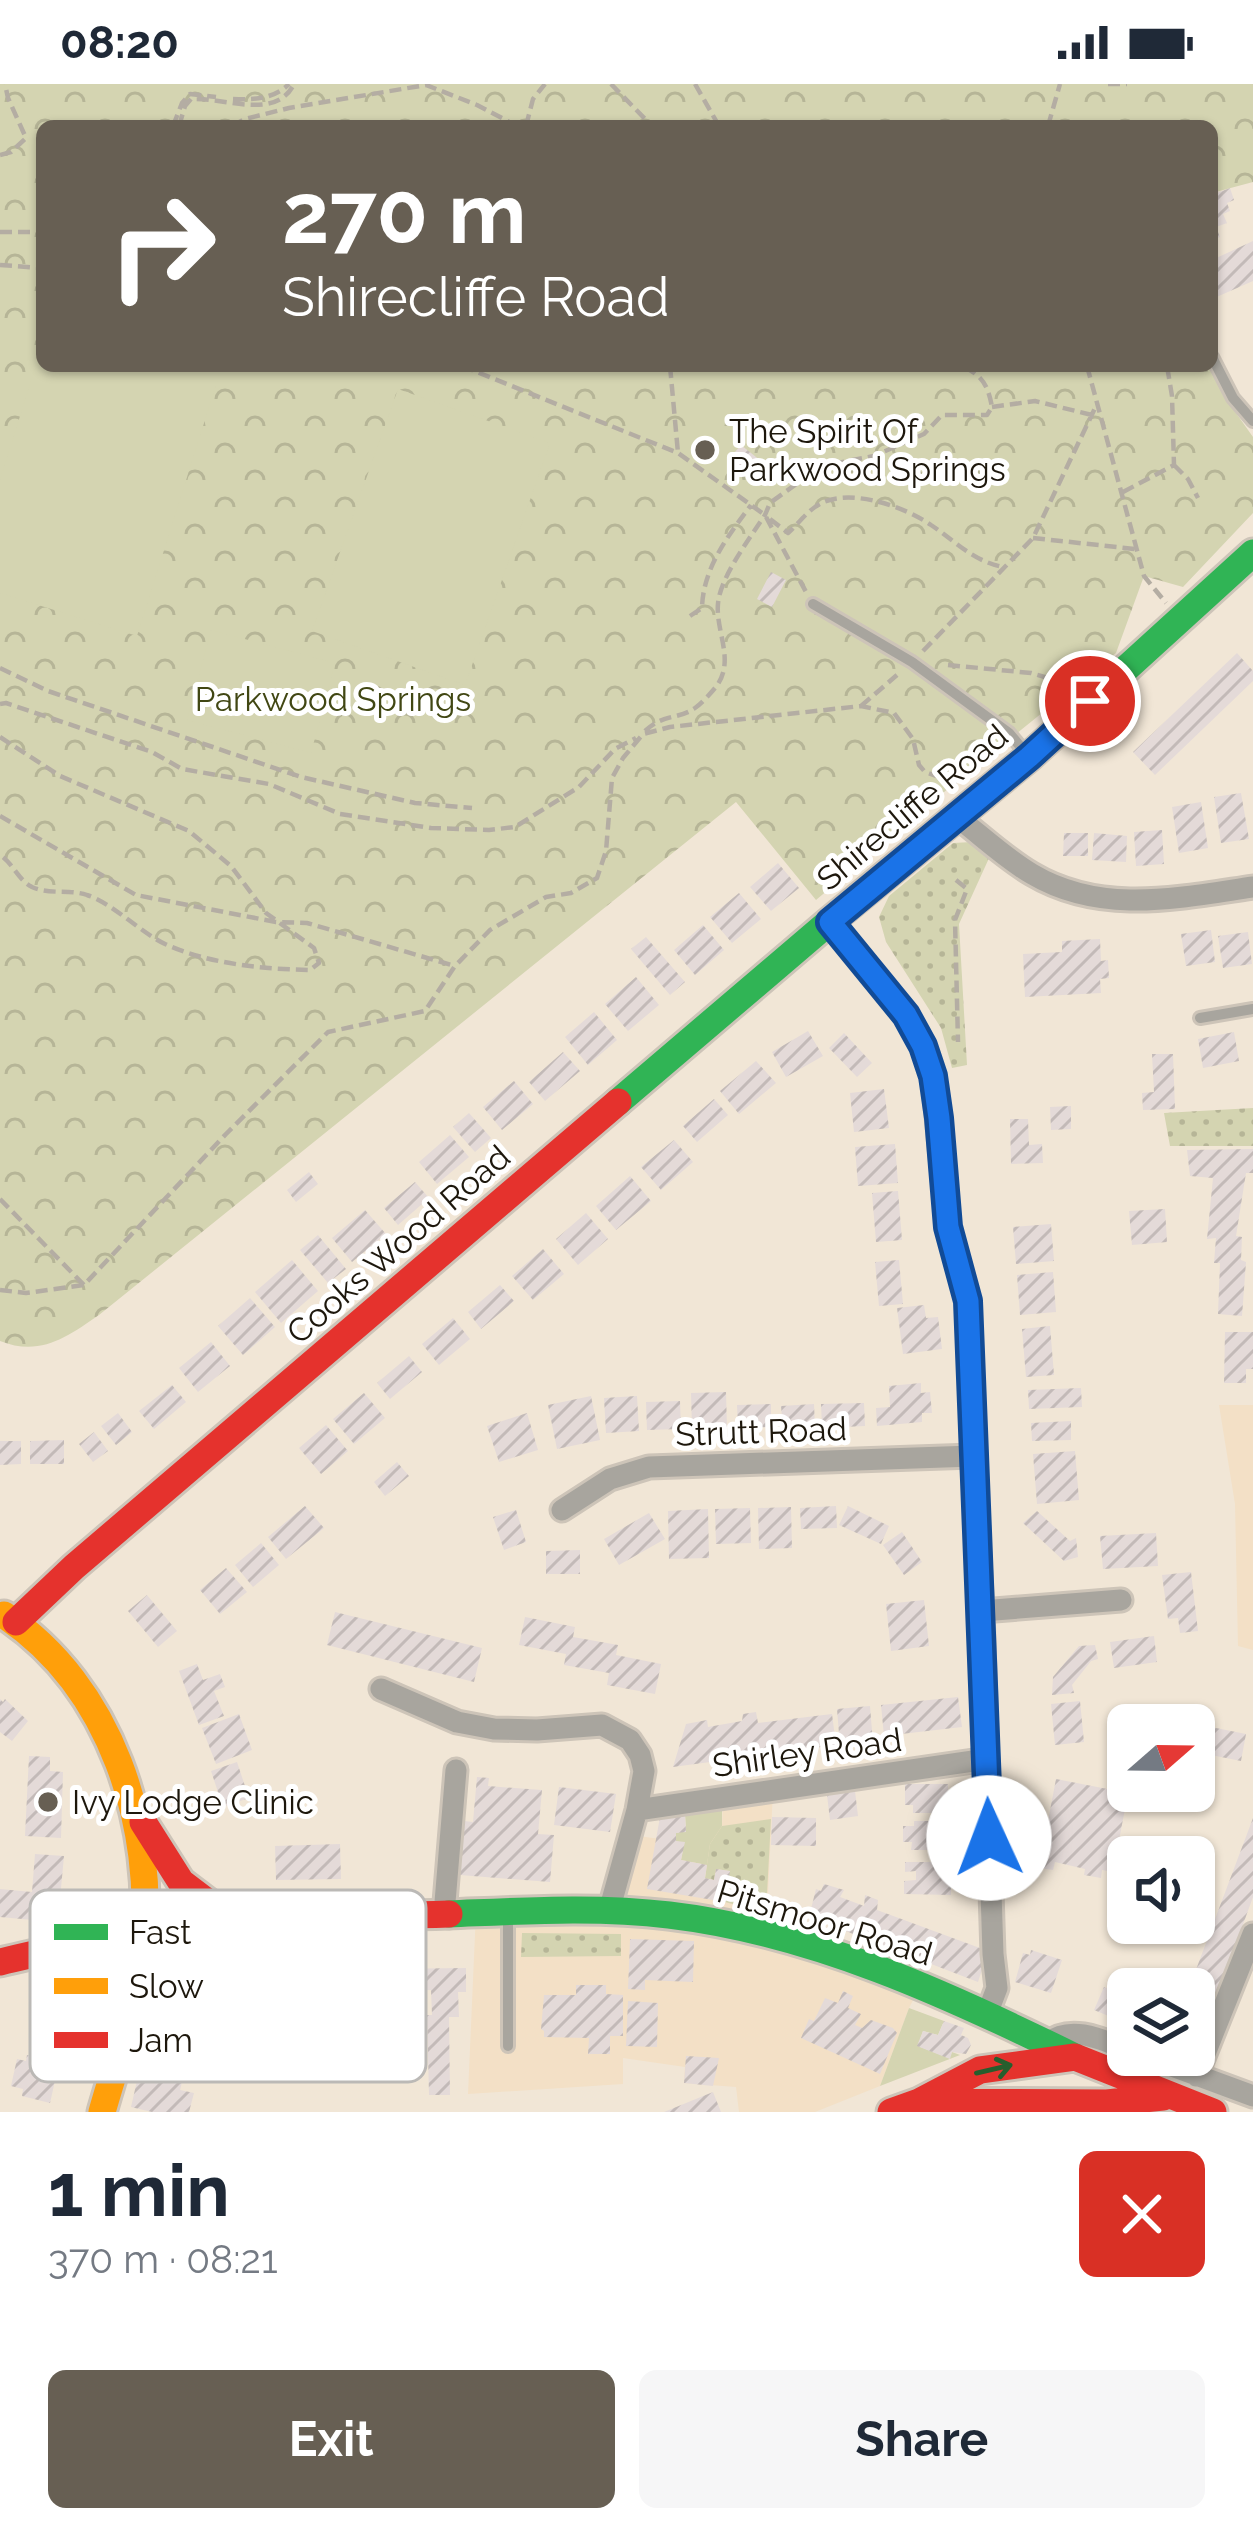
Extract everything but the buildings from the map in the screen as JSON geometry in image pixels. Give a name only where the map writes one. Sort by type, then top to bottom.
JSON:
[{"type":"main road","name":"Shirecliffe Road","points":[[830,922],[1029,757],[1253,553]]},
{"type":"main road","name":"Cooks Wood Road","points":[[8,1617],[74,1567],[830,922]]},
{"type":"main road","points":[[8,1617],[59,1664],[94,1713],[125,1774],[135,1808],[144,1890]]},
{"type":"main road","points":[[135,1808],[181,1882],[191,1890]]},
{"type":"main road","name":"Pitsmoor Road","points":[[426,1914],[609,1911],[673,1916],[758,1933],[854,1962],[987,2014],[1075,2057],[1213,2112]]},
{"type":"main road","name":"Pitsmoor Road","points":[[0,1962],[30,1955]]},
{"type":"main road","points":[[891,2112],[980,2070],[1075,2057]]},
{"type":"main road","points":[[102,2112],[110,2082]]},
{"type":"main road","points":[[920,2102],[950,2106],[1107,2103],[1172,2096]]},
{"type":"street","points":[[966,809],[1029,872],[1081,896],[1163,900],[1253,887]]},
{"type":"street","points":[[830,922],[906,1015],[923,1046],[933,1076],[948,1227],[968,1301],[997,1988],[987,2014]]},
{"type":"street","name":"Strutt Road","points":[[562,1510],[610,1479],[649,1468],[973,1456]]},
{"type":"street","points":[[982,1611],[1121,1600]]},
{"type":"street","points":[[381,1689],[457,1722],[537,1730],[602,1725],[630,1740],[644,1771],[638,1810],[609,1911]]},
{"type":"street","name":"Shirley Road","points":[[638,1810],[986,1760]]},
{"type":"street","points":[[444,1913],[455,1770]]},
{"type":"street","points":[[1215,2029],[1253,1934]]},
{"type":"street","name":"Pitsmoor Road","points":[[1048,2043],[1074,2033],[1107,2042]]},
{"type":"street","points":[[1196,2076],[1253,2096]]},
{"type":"lane","points":[[1218,369],[1233,398],[1253,421]]},
{"type":"lane","points":[[813,604],[912,662],[1009,733],[1029,757]]},
{"type":"lane","points":[[1200,1018],[1253,1009]]},
{"type":"lane","points":[[508,1911],[508,2046]]},
{"type":"path","points":[[0,155],[26,138],[5,84]]},
{"type":"path","points":[[178,120],[190,94],[261,98],[291,84]]},
{"type":"path","points":[[528,120],[533,99],[545,84]]},
{"type":"path","points":[[610,84],[646,120]]},
{"type":"path","points":[[695,84],[716,120]]},
{"type":"path","points":[[1050,120],[1060,84]]},
{"type":"path","points":[[1108,84],[1127,84]]},
{"type":"path","points":[[242,120],[426,86],[506,120]]},
{"type":"path","points":[[0,232],[36,231]]},
{"type":"path","points":[[0,266],[36,268]]},
{"type":"path","points":[[476,372],[677,453],[788,533],[818,503],[852,495],[928,522],[958,548],[1006,567]]},
{"type":"path","points":[[491,378],[492,372]]},
{"type":"path","points":[[670,372],[677,453]]},
{"type":"path","points":[[0,1290],[26,1293],[84,1285],[328,1032],[425,1011],[455,966],[490,931],[546,897],[571,893],[598,878],[606,851],[612,778],[623,758],[657,720],[693,710],[725,672],[719,594],[770,503],[821,466],[874,456],[924,434],[943,415],[986,415],[992,406],[989,390],[977,372]]},
{"type":"path","points":[[1089,372],[1144,576],[1179,620]]},
{"type":"path","points":[[1168,372],[1174,465],[1188,478],[1198,498]]},
{"type":"path","points":[[992,406],[1035,401],[1093,415]]},
{"type":"path","points":[[861,706],[912,662],[1034,538],[1097,404]]},
{"type":"path","points":[[1123,493],[1174,465]]},
{"type":"path","points":[[690,616],[701,608],[703,586],[715,559],[752,505]]},
{"type":"path","points":[[765,515],[813,604]]},
{"type":"path","points":[[1034,538],[1138,549]]},
{"type":"path","points":[[912,662],[1031,673],[1076,686],[1090,701]]},
{"type":"path","points":[[0,668],[47,691],[302,777],[415,802],[472,808]]},
{"type":"path","points":[[0,704],[152,752],[182,770],[269,784],[340,814],[430,828],[489,830],[515,827],[580,788],[615,749],[643,734],[861,706],[894,713],[913,739],[919,765],[925,772],[956,782],[966,809]]},
{"type":"path","points":[[0,737],[60,776],[189,831],[231,866],[266,913],[314,948],[319,963],[310,970],[266,969],[165,944],[86,894],[32,888],[0,855]]},
{"type":"path","points":[[0,816],[136,895],[276,922],[307,923],[455,966]]},
{"type":"path","points":[[956,880],[967,889],[955,920],[958,1042]]},
{"type":"path","points":[[0,1198],[84,1285]]},
{"type":"shaded area","points":[[1219,1405],[1253,1405],[1253,1650],[1238,1646],[1235,1504]]},
{"type":"shaded area","points":[[773,1791],[766,1935],[920,1987],[880,2086],[815,2112],[739,2112],[736,2087],[684,2083],[685,2067],[623,2058],[623,2084],[468,2094],[476,1912],[609,1911],[631,1835],[675,1841],[676,1833],[722,1826],[723,1798]]},
{"type":"green space","name":"Parkwood Springs","points":[[0,84],[1253,84],[1253,182],[1218,191],[1218,120],[36,120],[36,372],[1212,372],[1253,437],[1253,513],[1183,587],[1144,576],[1116,653],[816,900],[736,802],[99,1315],[40,1346],[0,1341]]},
{"type":"green space","points":[[36,365],[36,372],[220,372],[137,636],[0,593],[0,480]]},
{"type":"green space","points":[[398,389],[550,443],[465,685],[312,631]]},
{"type":"green space","points":[[211,630],[335,663],[311,753],[187,720]]},
{"type":"green space","points":[[972,842],[990,856],[959,924],[967,1065],[952,1068],[941,1028],[886,942],[879,917],[889,896],[953,843]]},
{"type":"green space","points":[[1253,1108],[1253,1146],[1170,1146],[1164,1113]]},
{"type":"green space","points":[[722,1807],[722,1826],[710,1844],[707,1865],[681,1860],[684,1843],[676,1841],[676,1833],[686,1831],[685,1814]]},
{"type":"green space","points":[[771,1819],[766,1913],[725,1902],[729,1871],[716,1869],[714,1880],[705,1878],[710,1844],[722,1826]]},
{"type":"green space","points":[[522,1933],[621,1934],[621,1956],[521,1957]]},
{"type":"green space","points":[[909,2008],[944,2021],[938,2035],[923,2031],[918,2046],[949,2058],[952,2052],[960,2055],[880,2086]]},
{"type":"traffic: fast","points":[[618,1102],[1029,757],[1253,553]]},
{"type":"traffic: fast","points":[[449,1914],[614,1911],[722,1923],[878,1969],[1075,2057]]},
{"type":"traffic: slow","points":[[4,1615],[73,1680],[98,1720],[133,1808],[144,1890]]},
{"type":"traffic: slow","points":[[102,2112],[111,2082]]},
{"type":"traffic: jam","points":[[16,1622],[74,1567],[618,1102]]},
{"type":"traffic: jam","points":[[143,1822],[181,1882],[192,1890]]},
{"type":"traffic: jam","points":[[426,1915],[449,1914]]},
{"type":"traffic: jam","points":[[0,1962],[30,1955]]},
{"type":"traffic: jam","points":[[891,2112],[980,2070],[1075,2057],[1213,2112]]},
{"type":"traffic: jam","points":[[927,2102],[1107,2103],[1163,2097]]},
{"type":"place","name":"The Spirit Of Parkwood Springs","points":[[705,450]]},
{"type":"place","name":"Ivy Lodge Clinic","points":[[48,1802]]},
{"type":"route","points":[[989,1838],[968,1301],[948,1227],[933,1076],[906,1015],[830,922],[1090,701]]}]
